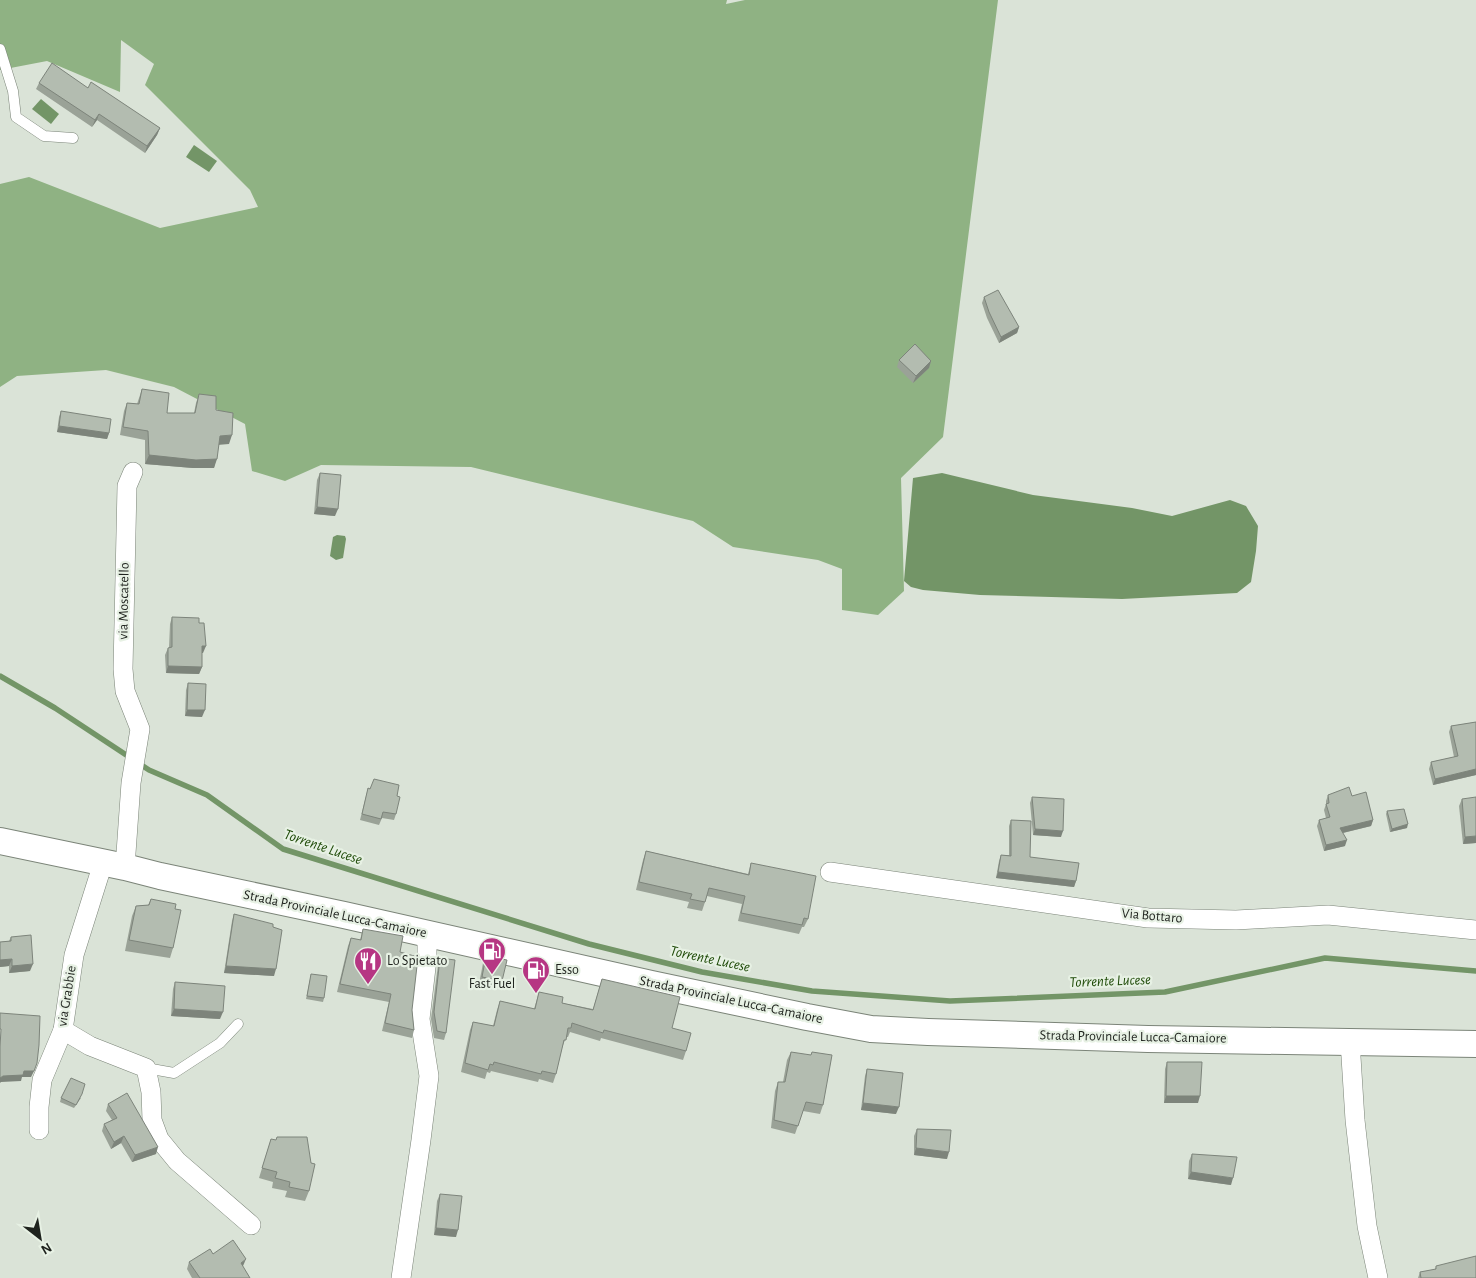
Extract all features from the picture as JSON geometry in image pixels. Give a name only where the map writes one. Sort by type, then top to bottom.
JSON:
[{"type":"main road","name":"Strada Provinciale Lucca-Camaiore","points":[[0,841],[807,1017],[871,1028],[928,1032],[1148,1039],[1476,1044]]},
{"type":"street","name":"via Moscatello","points":[[114,865],[140,729],[125,691],[123,670],[127,486],[133,472]]},
{"type":"street","name":"via Grabbie","points":[[39,1130],[42,1080],[63,1030],[74,955],[114,865]]},
{"type":"street","name":"Via Bottaro","points":[[830,872],[1148,918],[1236,920],[1328,915],[1476,930]]},
{"type":"street","points":[[401,1278],[421,1140],[428,1076],[420,1019],[427,959],[427,934]]},
{"type":"street","points":[[63,1030],[90,1046],[146,1068],[151,1092],[152,1120],[159,1139],[177,1161],[251,1225]]},
{"type":"street","points":[[1350,1041],[1355,1120],[1367,1226],[1378,1278]]},
{"type":"lane","points":[[0,49],[13,91],[16,118],[44,136],[73,138]]},
{"type":"lane","points":[[146,1068],[174,1073],[220,1043],[238,1024]]},
{"type":"shaded area","points":[[0,0],[727,0],[726,4],[745,0],[998,0],[943,437],[901,478],[904,591],[878,615],[842,610],[842,569],[818,560],[733,547],[693,521],[471,467],[321,465],[285,481],[252,471],[245,424],[174,387],[106,370],[17,376],[0,387],[0,184],[29,177],[160,228],[258,207],[250,190],[145,85],[154,64],[121,40],[120,92],[47,61],[0,70]]},
{"type":"shaded area","points":[[41,99],[59,114],[51,124],[32,109]]},
{"type":"shaded area","points":[[194,145],[217,161],[209,172],[186,157]]},
{"type":"shaded area","points":[[942,473],[1033,495],[1132,508],[1172,516],[1230,500],[1246,506],[1258,526],[1251,582],[1237,593],[1122,599],[980,595],[923,590],[911,587],[904,581],[913,478]]},
{"type":"shaded area","points":[[337,535],[345,536],[346,539],[343,558],[336,560],[330,556],[333,537]]},
{"type":"building","points":[[52,63],[88,88],[91,82],[160,128],[147,146],[99,114],[95,120],[39,83]]},
{"type":"building","points":[[998,290],[1019,327],[1001,337],[984,297]]},
{"type":"building","points":[[915,344],[931,361],[916,376],[899,360]]},
{"type":"building","points":[[142,389],[169,393],[167,413],[195,413],[199,394],[216,396],[216,410],[233,413],[232,435],[220,436],[217,459],[196,460],[149,455],[148,431],[123,427],[127,403],[139,404]]},
{"type":"building","points":[[61,411],[111,419],[109,433],[59,426]]},
{"type":"building","points":[[320,473],[341,475],[338,509],[317,507]]},
{"type":"building","points":[[172,617],[199,618],[199,623],[204,623],[206,646],[202,646],[202,667],[168,666],[168,648],[172,647]]},
{"type":"building","points":[[188,683],[206,684],[205,710],[187,710]]},
{"type":"building","points":[[1476,722],[1476,769],[1435,779],[1431,762],[1458,756],[1451,726]]},
{"type":"building","points":[[374,779],[399,785],[397,796],[400,797],[396,814],[383,812],[381,819],[362,814],[368,788],[370,789]]},
{"type":"building","points":[[1349,787],[1352,796],[1366,792],[1373,820],[1340,828],[1347,840],[1326,845],[1319,820],[1330,817],[1326,804],[1329,803],[1328,795]]},
{"type":"building","points":[[1032,797],[1064,799],[1063,831],[1035,829]]},
{"type":"building","points":[[1476,797],[1476,836],[1465,837],[1462,799]]},
{"type":"building","points":[[1404,809],[1408,824],[1392,829],[1387,811]]},
{"type":"building","points":[[1011,820],[1031,821],[1030,857],[1079,863],[1076,881],[998,872],[1001,855],[1011,856]]},
{"type":"building","points":[[646,851],[749,875],[751,863],[816,876],[808,919],[804,918],[802,925],[741,913],[745,896],[709,888],[705,902],[690,899],[692,894],[639,882]]},
{"type":"building","points":[[151,899],[176,904],[175,909],[181,910],[173,948],[129,940],[136,906],[149,905]]},
{"type":"building","points":[[234,914],[273,924],[273,927],[282,930],[276,969],[226,966]]},
{"type":"building","points":[[363,929],[403,936],[400,952],[418,957],[412,1010],[414,1030],[385,1023],[391,994],[340,984],[351,938],[361,940]]},
{"type":"building","points":[[31,935],[33,964],[12,966],[12,959],[0,960],[0,942],[11,941],[11,937]]},
{"type":"building","points":[[486,956],[507,960],[502,981],[482,977]]},
{"type":"building","points":[[440,958],[455,960],[446,1033],[437,1031],[434,1012]]},
{"type":"building","points":[[311,974],[327,976],[324,998],[307,996]]},
{"type":"building","points":[[602,979],[680,997],[672,1028],[691,1033],[686,1051],[604,1030],[603,1033],[572,1023],[571,1028],[568,1028],[566,1040],[564,1040],[556,1074],[542,1071],[541,1074],[494,1062],[493,1065],[490,1064],[488,1070],[465,1063],[473,1022],[494,1026],[500,1001],[535,1009],[539,992],[563,997],[562,1003],[593,1010]]},
{"type":"building","points":[[175,982],[225,986],[223,1012],[174,1009]]},
{"type":"building","points":[[0,1013],[40,1016],[39,1045],[34,1071],[24,1071],[23,1075],[3,1076],[0,1078]]},
{"type":"building","points":[[791,1052],[811,1055],[812,1052],[832,1055],[823,1105],[806,1102],[798,1126],[774,1120],[778,1082],[785,1082]]},
{"type":"building","points":[[1167,1062],[1202,1062],[1200,1096],[1166,1096]]},
{"type":"building","points":[[867,1069],[903,1073],[899,1107],[863,1103]]},
{"type":"building","points":[[71,1078],[85,1084],[76,1105],[61,1098]]},
{"type":"building","points":[[127,1093],[158,1147],[135,1155],[124,1136],[114,1142],[104,1124],[117,1118],[108,1104]]},
{"type":"building","points":[[917,1129],[951,1130],[949,1152],[916,1148]]},
{"type":"building","points":[[277,1137],[307,1137],[311,1163],[315,1164],[309,1191],[289,1187],[290,1182],[275,1178],[277,1172],[262,1168],[271,1139],[276,1140]]},
{"type":"building","points":[[1192,1154],[1237,1157],[1233,1178],[1191,1172]]},
{"type":"building","points":[[440,1194],[462,1196],[458,1230],[436,1228]]},
{"type":"building","points":[[233,1240],[246,1259],[241,1263],[250,1278],[200,1278],[189,1262],[210,1249],[213,1254]]},
{"type":"building","points":[[1476,1256],[1476,1278],[1421,1278],[1420,1272],[1436,1269],[1436,1266]]},
{"type":"waterway","name":"Torrente Lucese","points":[[0,676],[55,708],[149,770],[207,795],[283,849],[589,944],[702,972],[812,991],[950,1001],[1165,992],[1325,958],[1476,971]]},
{"type":"place","name":"Fast Fuel","points":[[492,975]]},
{"type":"place","name":"Lo Spietato","points":[[368,985]]},
{"type":"place","name":"Esso","points":[[536,994]]}]
